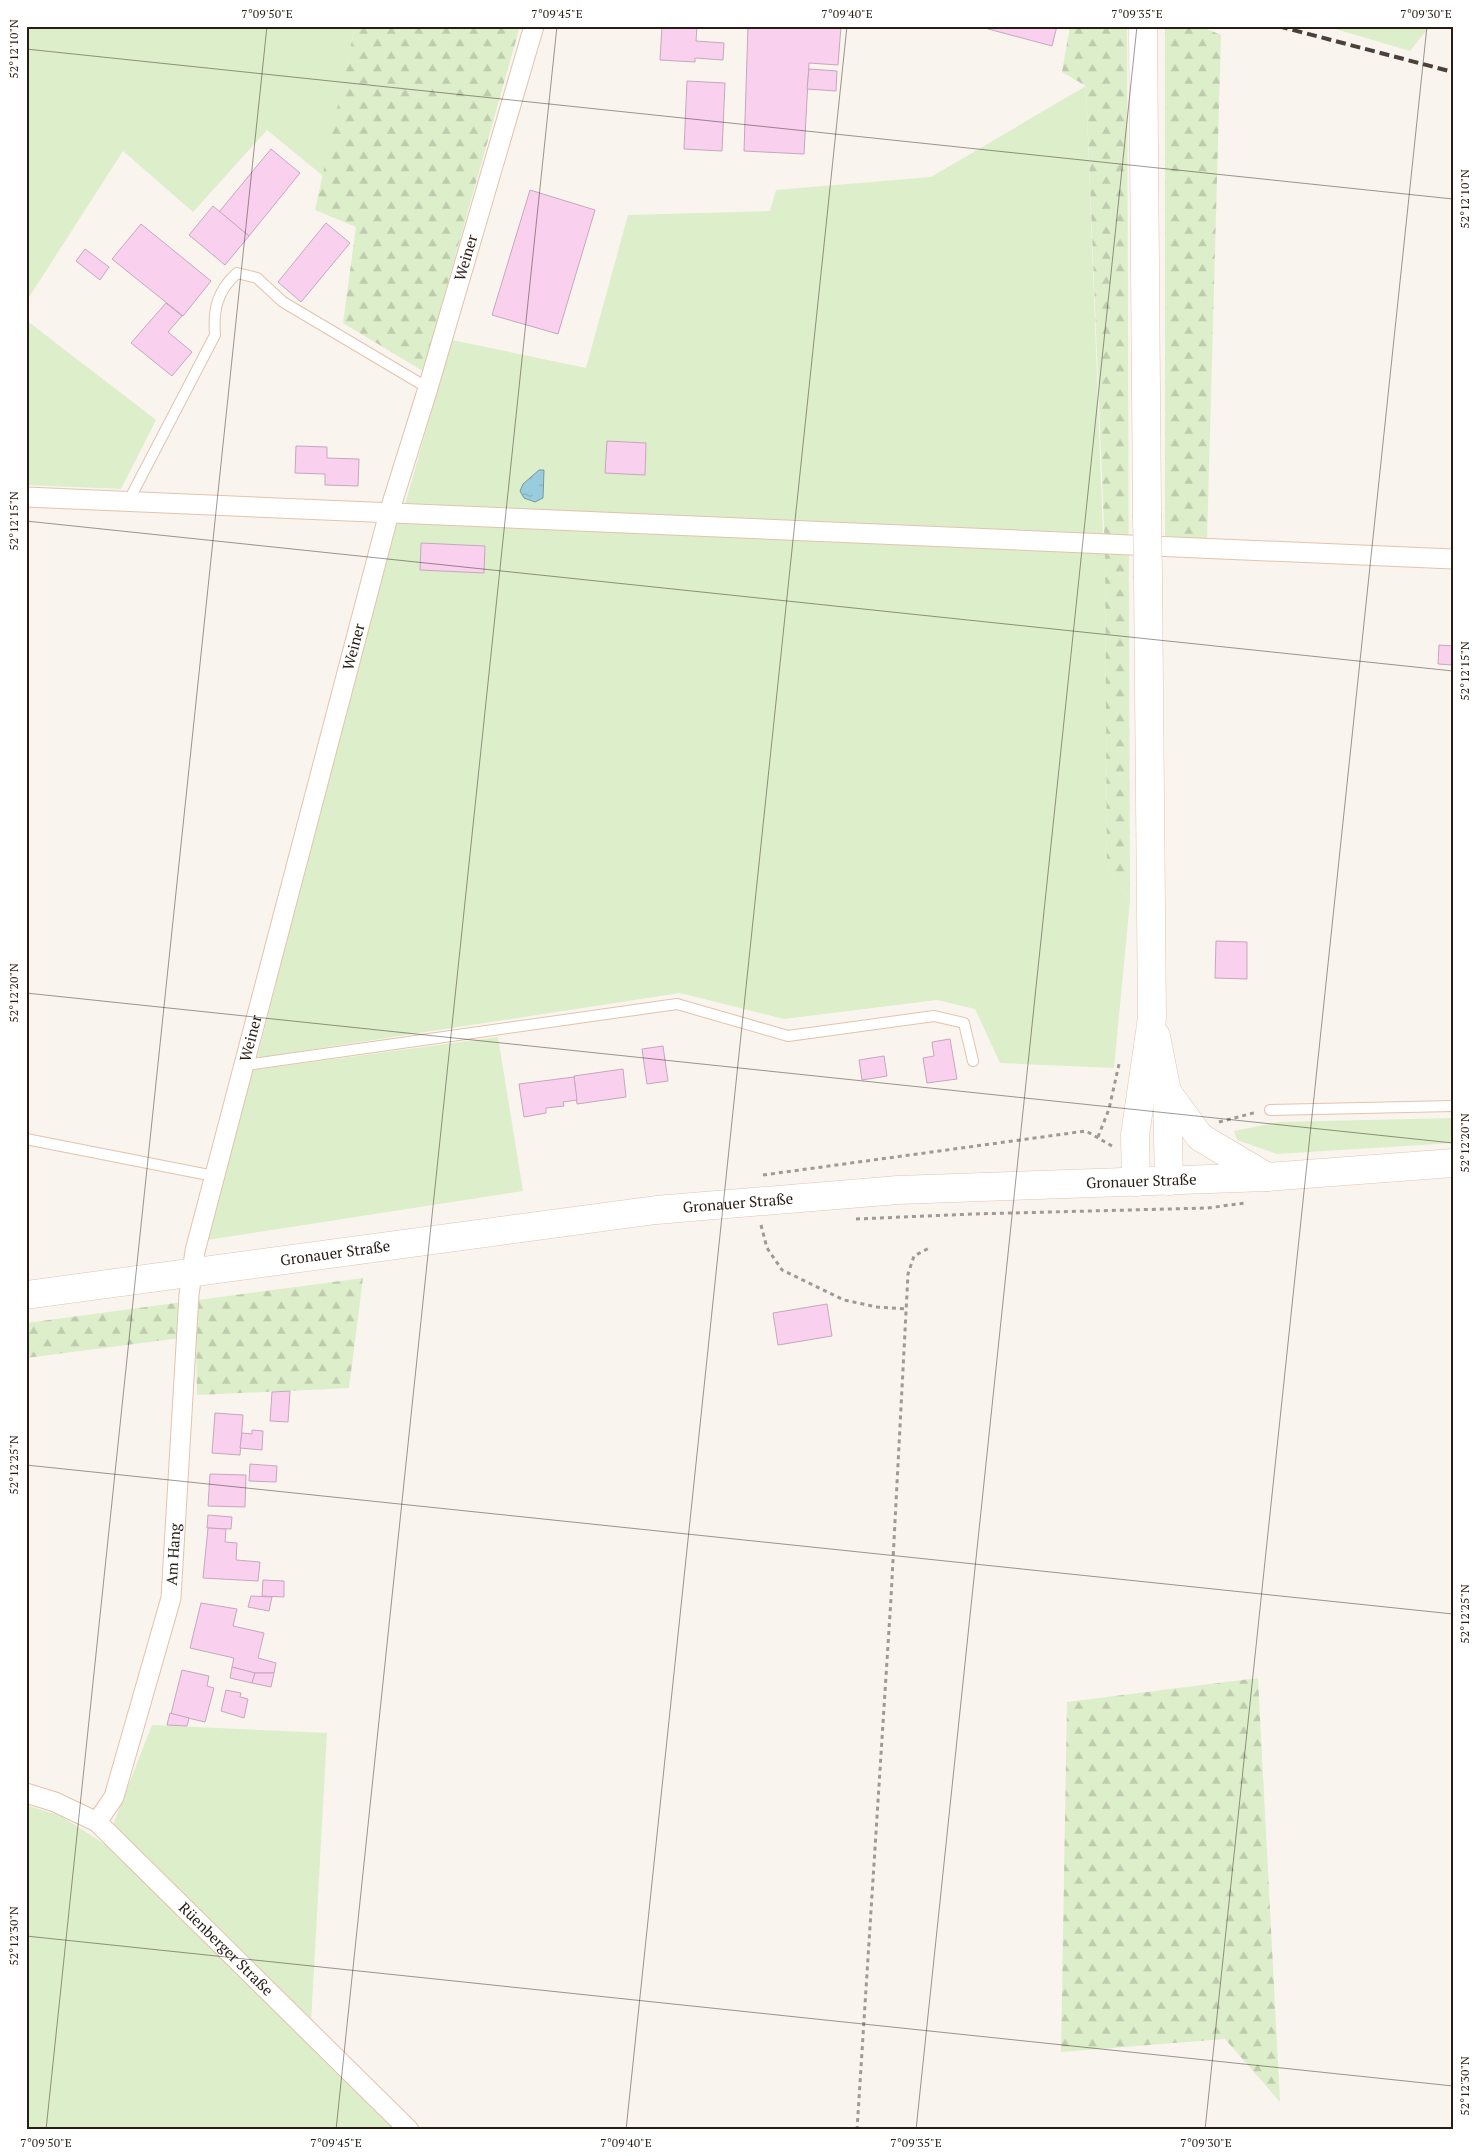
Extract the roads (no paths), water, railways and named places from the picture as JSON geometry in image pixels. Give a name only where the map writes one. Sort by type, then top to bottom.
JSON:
[{"type":"main road","points":[[1136,1182],[1135,1135],[1152,1018],[1143,26]]},
{"type":"main road","points":[[1152,1018],[1167,1092],[1169,1181]]},
{"type":"main road","points":[[1167,1092],[1200,1137],[1268,1177]]},
{"type":"main road","name":"Gronauer Straße","points":[[26,1295],[656,1210],[760,1218],[898,1190],[1268,1177],[1453,1163]]},
{"type":"street","name":"Weiner","points":[[192,1273],[214,1176],[246,1065],[389,513],[428,388],[534,26]]},
{"type":"street","points":[[26,497],[1453,559]]},
{"type":"street","name":"Am Hang","points":[[97,1822],[114,1797],[171,1598],[192,1273]]},
{"type":"street","name":"Rüenberger Straße","points":[[26,1793],[55,1802],[97,1822],[410,2130]]},
{"type":"lane","points":[[128,502],[215,335],[214,314],[225,284],[237,273],[256,278],[284,302],[428,388]]},
{"type":"lane","points":[[246,1065],[677,1004],[788,1036],[934,1016],[964,1023],[974,1061]]},
{"type":"lane","points":[[1270,1110],[1453,1106]]},
{"type":"lane","points":[[26,1139],[214,1176]]},
{"type":"water","points":[[539,470],[544,470],[543,498],[535,502],[524,498],[520,491],[523,484]]},
{"type":"railway","points":[[1278,26],[1453,72]]}]
